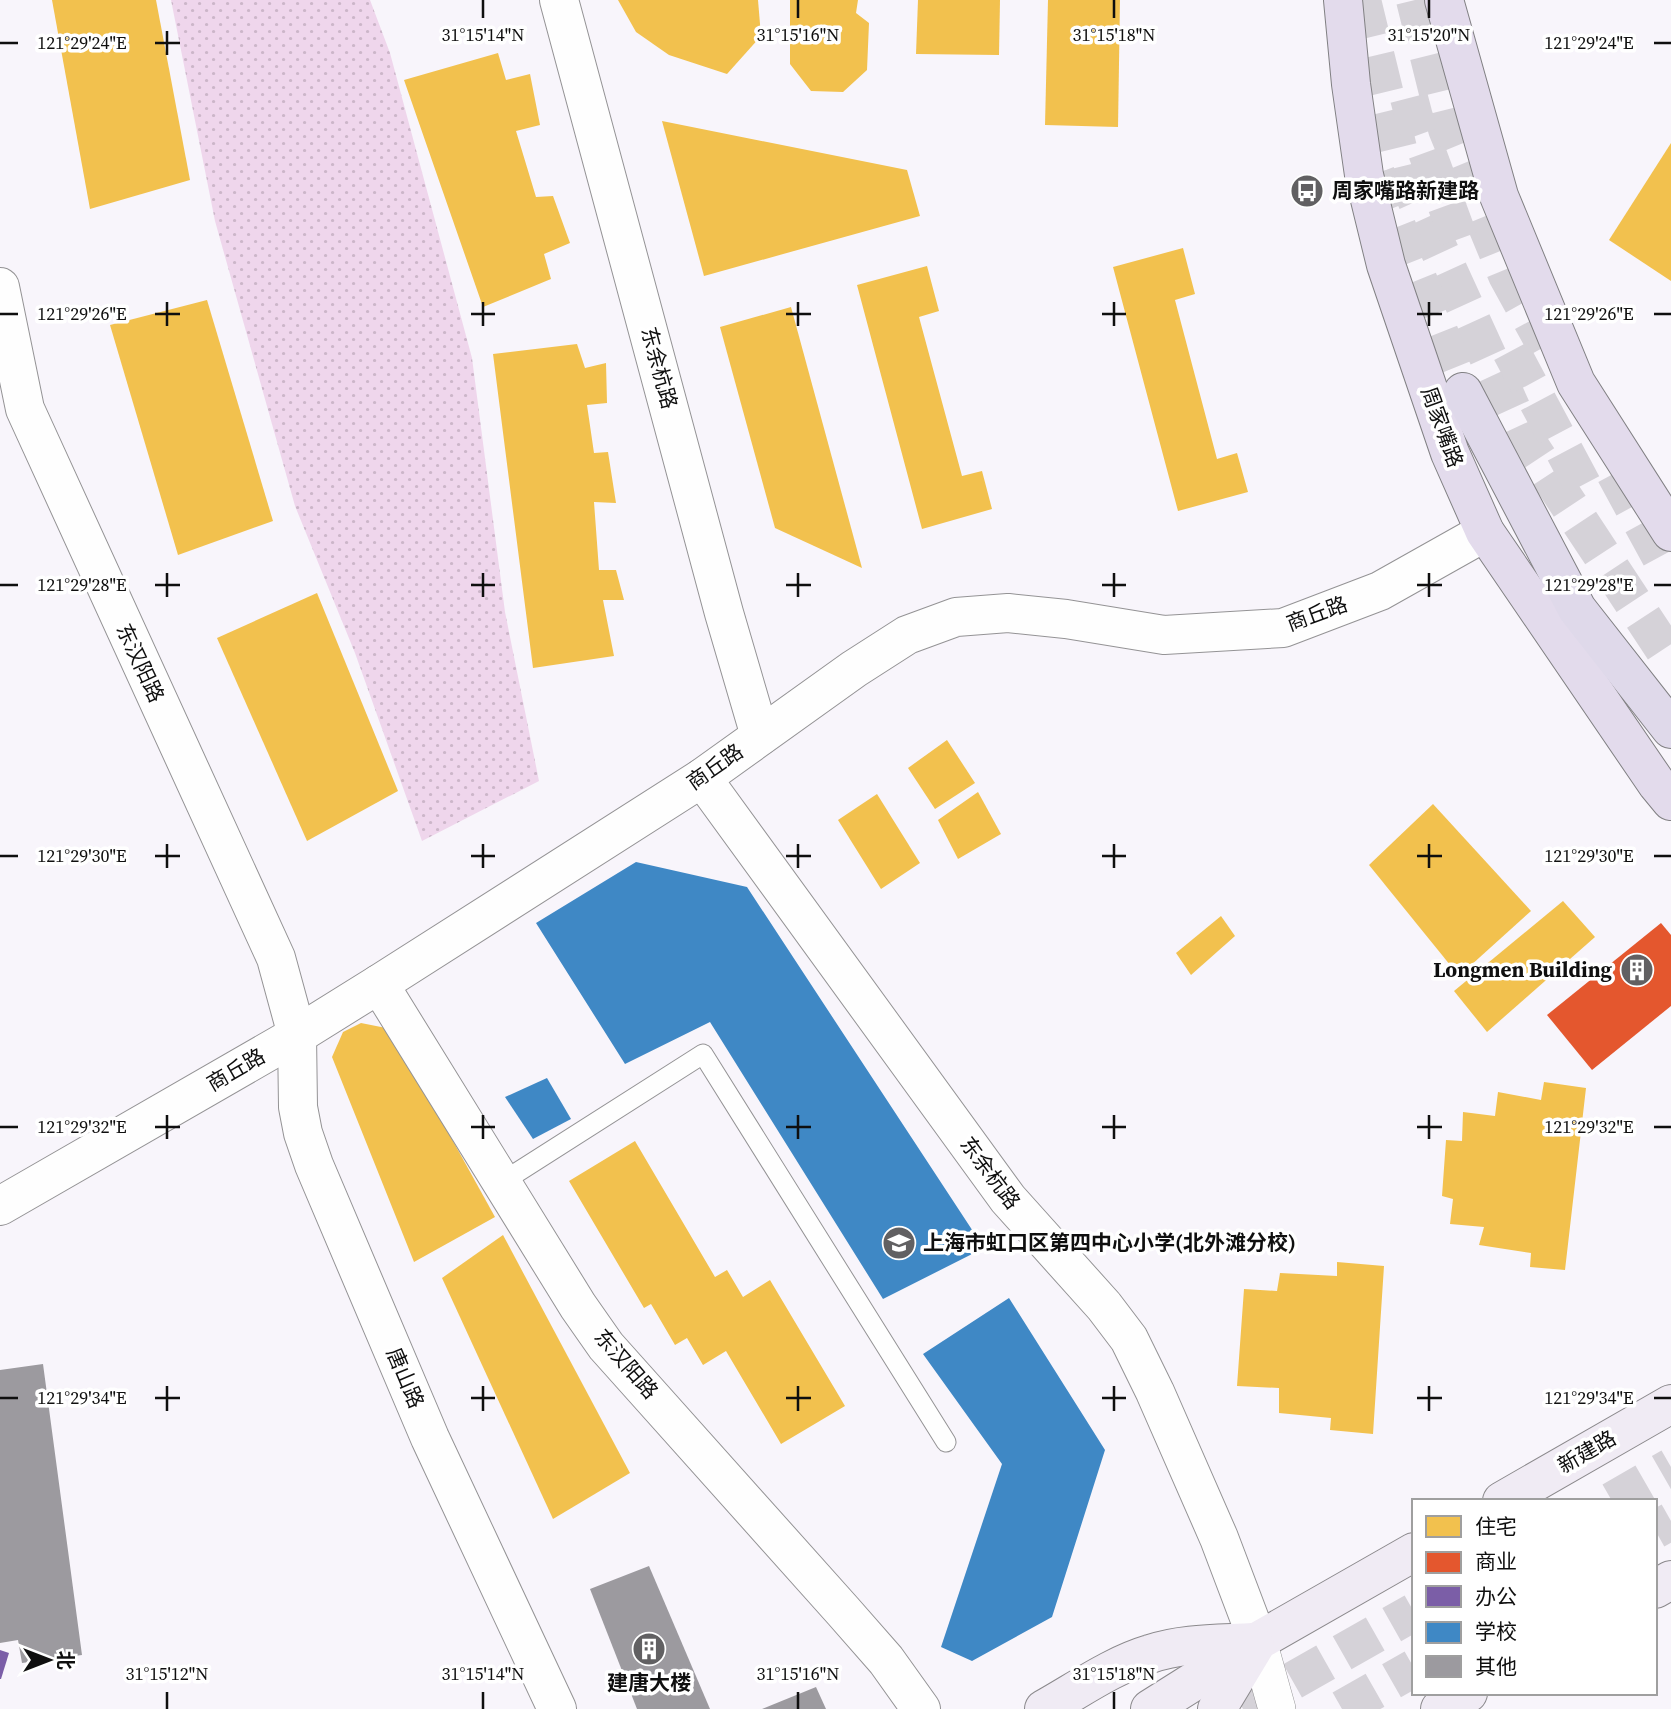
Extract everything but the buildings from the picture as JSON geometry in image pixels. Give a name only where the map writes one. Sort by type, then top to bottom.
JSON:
[{"type":"highway","points":[[1463,392],[1577,608],[1671,729]]},
{"type":"main road","name":"周家嘴路","points":[[1343,0],[1364,175],[1386,265],[1450,453],[1485,532],[1671,801]]},
{"type":"main road","points":[[1444,0],[1499,196],[1576,383],[1671,532]]},
{"type":"main road","name":"新建路","points":[[1505,1499],[1671,1404]]},
{"type":"main road","points":[[1150,1709],[1258,1641],[1412,1553]]},
{"type":"main road","points":[[1044,1709],[1130,1661],[1153,1653],[1194,1646],[1258,1641]]},
{"type":"main road","points":[[1217,1709],[1258,1641]]},
{"type":"main road","points":[[1440,1709],[1464,1695]]},
{"type":"street","name":"东余杭路","points":[[559,0],[724,613],[760,736]]},
{"type":"street","name":"东汉阳路","points":[[0,287],[12,404],[276,958],[297,1035]]},
{"type":"street","name":"商丘路","points":[[0,1206],[297,1035],[379,984],[702,778],[890,646],[932,625],[956,617],[1008,613],[1164,635],[1283,628],[1380,591],[1485,532]]},
{"type":"street","name":"东余杭路","points":[[702,778],[1008,1199],[1104,1306],[1129,1339],[1219,1538],[1258,1641],[1277,1709]]},
{"type":"street","name":"东汉阳路","points":[[379,984],[578,1306],[606,1346],[886,1660],[921,1709]]},
{"type":"street","name":"唐山路","points":[[297,1035],[298,1107],[314,1165],[430,1438],[557,1709]]},
{"type":"lane","points":[[502,1182],[703,1054],[946,1442]]},
{"type":"shaded area","points":[[171,0],[370,0],[390,53],[472,358],[505,612],[539,781],[422,841],[355,653],[295,506],[215,221]]},
{"type":"tunnel","points":[[1362,0],[1404,173],[1526,440],[1671,660]]},
{"type":"tunnel","points":[[1415,0],[1447,129],[1507,275],[1546,346]]},
{"type":"tunnel","points":[[1409,98],[1459,239]]},
{"type":"tunnel","points":[[1376,174],[1463,392]]},
{"type":"tunnel","points":[[1511,351],[1585,490]]},
{"type":"tunnel","points":[[1615,473],[1664,563],[1671,571]]},
{"type":"tunnel","points":[[1615,1499],[1671,1467]]},
{"type":"tunnel","points":[[1657,1529],[1671,1521]]},
{"type":"tunnel","points":[[1243,1709],[1412,1613]]},
{"type":"tunnel","points":[[1342,1709],[1412,1669]]},
{"type":"place","name":"周家嘴路新建路","points":[[1307,191]]},
{"type":"place","name":"Longmen Building","points":[[1637,970]]},
{"type":"place","name":"上海市虹口区第四中心小学(北外滩分校)","points":[[899,1243]]},
{"type":"place","name":"建唐大楼","points":[[649,1649]]}]
